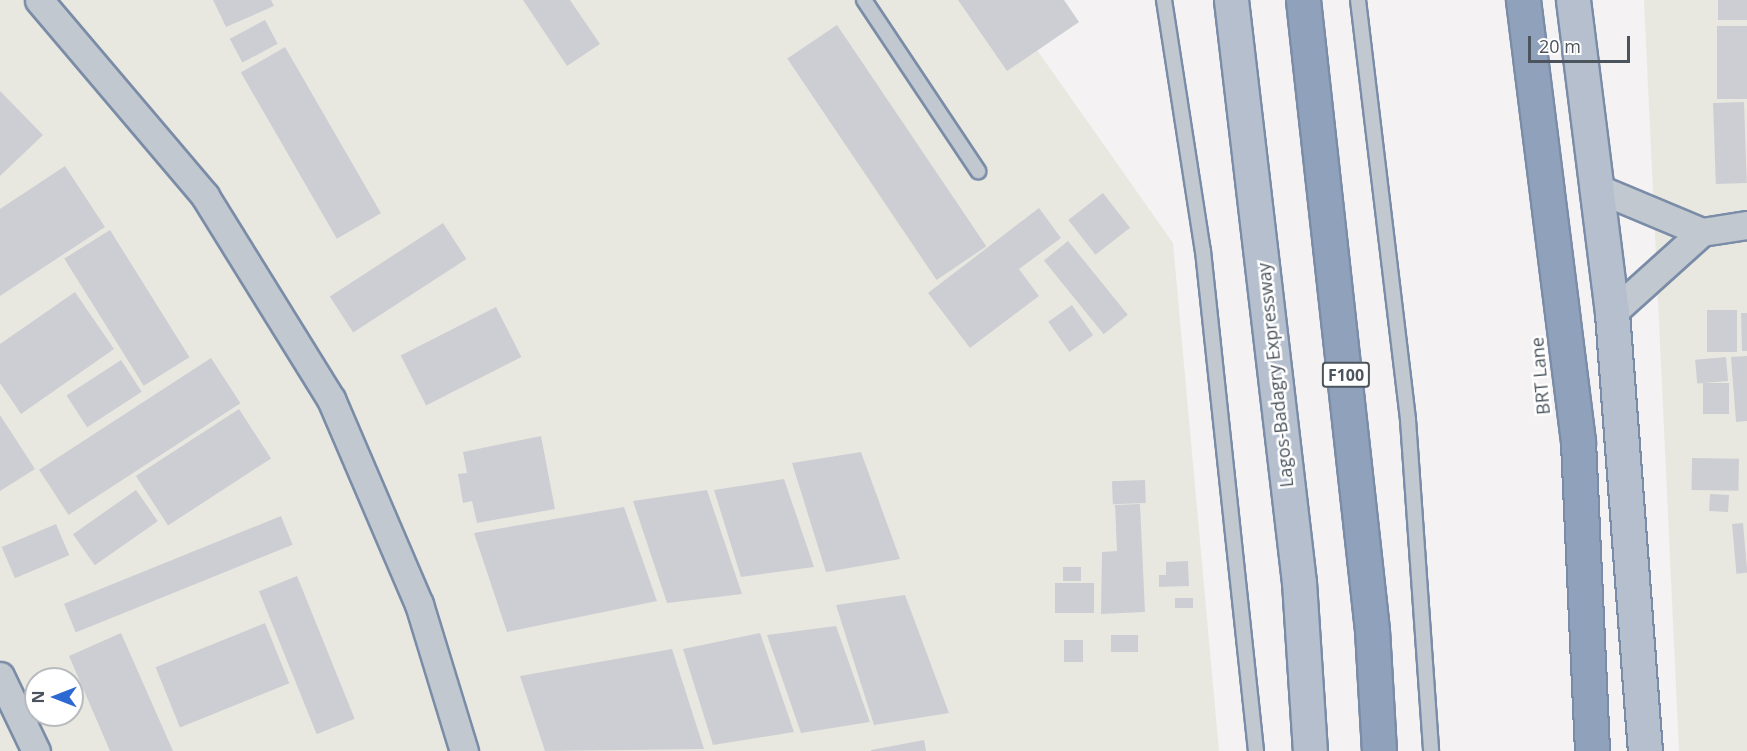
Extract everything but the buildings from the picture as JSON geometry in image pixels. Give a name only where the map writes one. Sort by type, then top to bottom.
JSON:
[{"type":"highway","name":"F100","points":[[1304,0],[1372,630],[1379,751]]},
{"type":"highway","points":[[1522,0],[1578,442],[1592,751]]},
{"type":"main road","name":"Lagos-Badagry Expressway","points":[[1231,0],[1299,582],[1310,751]]},
{"type":"main road","points":[[1573,0],[1599,189],[1612,313],[1645,751]]},
{"type":"street","points":[[39,0],[57,12],[205,196],[331,399],[419,604],[464,751]]},
{"type":"street","points":[[1599,189],[1702,232],[1747,225]]},
{"type":"street","points":[[1612,313],[1702,232]]},
{"type":"street","points":[[0,676],[36,751]]},
{"type":"lane","points":[[864,0],[978,171]]},
{"type":"lane","points":[[1164,0],[1203,250],[1256,751]]},
{"type":"lane","points":[[1358,0],[1408,420],[1431,751]]},
{"type":"lane","name":"BRT Lane","points":[[1512,0],[1548,265],[1574,539],[1586,751]]},
{"type":"shaded area","points":[[0,0],[1002,0],[1173,243],[1219,751],[0,751]]},
{"type":"shaded area","points":[[1644,0],[1747,0],[1747,751],[1679,751]]}]
